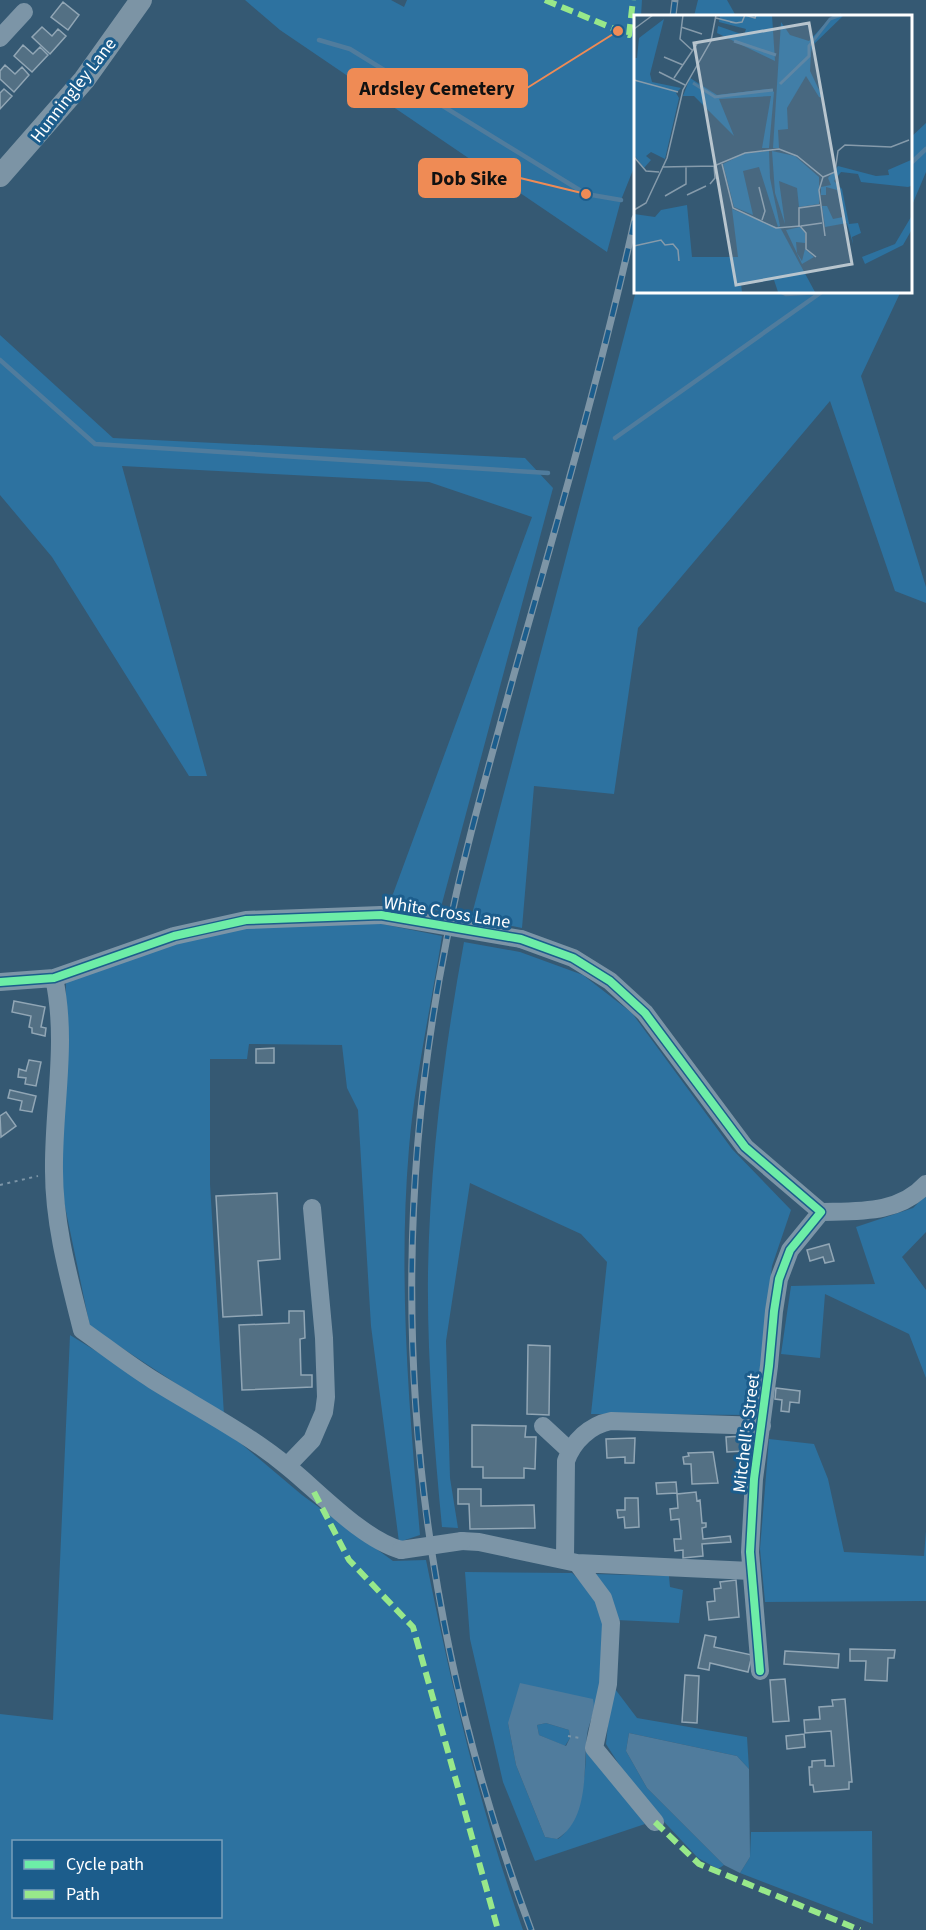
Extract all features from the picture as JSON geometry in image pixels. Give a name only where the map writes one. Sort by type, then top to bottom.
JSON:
[{"type":"main road","name":"Hunningley Lane","points":[[0,176],[84,80],[141,0]]},
{"type":"street","points":[[0,38],[14,14]]},
{"type":"street","name":"White Cross Lane","points":[[0,982],[54,978],[174,936],[246,920],[381,915],[521,939],[573,958],[610,981],[645,1013],[745,1147],[820,1212]]},
{"type":"street","points":[[54,978],[61,1012],[54,1173],[63,1254],[82,1330],[150,1378],[232,1428],[287,1466],[314,1492],[386,1546],[401,1550],[462,1541],[479,1542],[571,1561],[751,1571]]},
{"type":"street","points":[[820,1212],[872,1210],[891,1206],[914,1196],[926,1184]]},
{"type":"street","points":[[287,1466],[312,1440],[324,1412],[326,1397],[324,1338],[312,1208]]},
{"type":"street","name":"Mitchell's Street","points":[[760,1671],[751,1571],[754,1479],[779,1279],[790,1250],[820,1212]]},
{"type":"street","points":[[655,1822],[594,1748],[608,1684],[611,1623],[603,1599],[571,1561],[566,1461],[570,1450],[595,1424],[611,1421],[762,1426]]},
{"type":"street","points":[[543,1426],[570,1450]]},
{"type":"path","points":[[0,1185],[54,1173]]},
{"type":"path","points":[[568,1736],[588,1740]]},
{"type":"shaded area","points":[[245,0],[391,0],[404,7],[407,0],[642,0],[641,15],[634,15],[634,168],[621,200],[607,252],[280,30]]},
{"type":"shaded area","points":[[698,0],[727,0],[735,15],[694,15]]},
{"type":"shaded area","points":[[926,123],[926,172],[911,208],[911,137]]},
{"type":"shaded area","points":[[636,292],[901,292],[861,376],[926,587],[926,603],[895,591],[830,401],[638,628],[614,794],[534,786],[522,928],[471,918]]},
{"type":"shaded area","points":[[0,335],[113,438],[525,458],[553,488],[440,911],[385,902],[393,894],[532,517],[429,482],[122,466],[207,776],[189,776],[52,557],[0,495]]},
{"type":"shaded area","points":[[377,923],[442,936],[415,1095],[406,1196],[406,1342],[420,1535],[399,1542],[371,1326],[358,1110],[347,1088],[342,1045],[249,1044],[247,1059],[210,1059],[210,1184],[224,1415],[90,1327],[62,1192],[66,980],[174,940],[250,925]]},
{"type":"shaded area","points":[[464,942],[520,952],[583,975],[632,1013],[732,1149],[791,1210],[772,1266],[756,1415],[591,1414],[607,1262],[581,1234],[470,1183],[446,1341],[450,1478],[458,1528],[442,1527],[432,1400],[428,1272],[439,1106]]},
{"type":"shaded area","points":[[926,1195],[926,1232],[902,1257],[926,1290],[926,1378],[909,1334],[825,1294],[820,1358],[781,1354],[791,1286],[875,1284],[856,1227],[913,1208]]},
{"type":"shaded area","points":[[70,1335],[226,1431],[302,1495],[393,1561],[426,1560],[446,1655],[480,1793],[523,1930],[0,1930],[0,1714],[53,1720]]},
{"type":"shaded area","points":[[769,1439],[814,1444],[828,1479],[844,1552],[924,1556],[926,1531],[926,1601],[765,1602],[760,1549]]},
{"type":"shaded area","points":[[465,1572],[572,1573],[596,1596],[602,1607],[606,1636],[596,1710],[508,1723],[516,1765],[545,1837],[558,1839],[572,1823],[583,1785],[586,1750],[594,1755],[645,1824],[535,1861],[503,1782],[470,1639]]},
{"type":"shaded area","points":[[594,1574],[669,1576],[670,1587],[683,1590],[679,1623],[617,1620]]},
{"type":"shaded area","points":[[520,1683],[593,1699],[594,1709],[587,1735],[580,1806],[568,1830],[557,1839],[545,1837],[516,1765],[508,1723]],"holes":[[[546,1723],[569,1730],[570,1738],[566,1746],[539,1735],[537,1725]]]},
{"type":"shaded area","points":[[612,1685],[637,1718],[747,1737],[749,1769],[737,1756],[629,1733],[626,1751],[647,1788],[724,1865],[718,1869],[698,1858],[638,1794],[606,1744]]},
{"type":"shaded area","points":[[546,1723],[569,1730],[570,1738],[565,1746],[539,1735],[537,1725]]},
{"type":"shaded area","points":[[629,1733],[737,1756],[749,1769],[750,1857],[740,1873],[724,1865],[647,1788],[626,1751]]},
{"type":"shaded area","points":[[872,1831],[873,1924],[740,1873],[750,1857],[751,1832]]},
{"type":"building","points":[[63,2],[79,15],[68,30],[51,17]]},
{"type":"building","points":[[42,27],[52,36],[58,29],[66,36],[50,54],[32,37]]},
{"type":"building","points":[[23,45],[33,54],[40,47],[48,55],[32,72],[14,56]]},
{"type":"building","points":[[5,65],[15,74],[22,67],[29,75],[14,92],[0,79],[0,71]]},
{"type":"building","points":[[4,89],[12,96],[0,109],[0,93]]},
{"type":"building","points":[[14,1001],[45,1007],[41,1027],[46,1028],[45,1036],[32,1033],[32,1028],[29,1027],[31,1016],[12,1012]]},
{"type":"building","points":[[274,1048],[274,1063],[256,1063],[256,1049]]},
{"type":"building","points":[[29,1060],[41,1062],[36,1086],[25,1084],[26,1078],[18,1077],[19,1069],[26,1071]]},
{"type":"building","points":[[10,1090],[36,1096],[32,1112],[20,1110],[22,1101],[8,1098]]},
{"type":"building","points":[[6,1112],[16,1126],[1,1137],[0,1116]]},
{"type":"building","points":[[277,1193],[280,1259],[258,1261],[262,1315],[223,1317],[216,1196]]},
{"type":"building","points":[[829,1244],[834,1261],[825,1263],[823,1257],[810,1261],[807,1250]]},
{"type":"building","points":[[289,1311],[304,1311],[305,1338],[300,1339],[301,1375],[312,1375],[312,1387],[242,1390],[239,1325],[289,1323]]},
{"type":"building","points":[[528,1345],[550,1346],[549,1415],[527,1414]]},
{"type":"building","points":[[776,1388],[800,1391],[799,1403],[790,1402],[789,1412],[781,1411],[782,1400],[775,1399]]},
{"type":"building","points":[[472,1425],[526,1426],[525,1437],[536,1437],[535,1469],[524,1468],[524,1478],[483,1478],[483,1467],[472,1467]]},
{"type":"building","points":[[744,1436],[745,1451],[727,1452],[726,1437]]},
{"type":"building","points":[[635,1438],[634,1463],[625,1463],[625,1457],[607,1458],[606,1439]]},
{"type":"building","points":[[713,1452],[718,1483],[692,1484],[691,1464],[684,1464],[683,1457],[689,1456],[688,1453]]},
{"type":"building","points":[[676,1482],[677,1493],[657,1494],[656,1483]]},
{"type":"building","points":[[458,1489],[481,1489],[481,1506],[534,1505],[535,1528],[470,1529],[469,1504],[458,1504]]},
{"type":"building","points":[[696,1492],[697,1501],[700,1500],[702,1523],[706,1523],[706,1527],[702,1528],[703,1539],[730,1536],[731,1542],[702,1544],[703,1556],[683,1558],[683,1550],[675,1551],[674,1539],[681,1539],[679,1519],[671,1520],[670,1509],[678,1508],[677,1494]]},
{"type":"building","points":[[625,1498],[638,1498],[639,1527],[625,1528],[624,1517],[618,1518],[617,1510],[625,1510]]},
{"type":"building","points":[[736,1580],[739,1617],[709,1620],[707,1602],[715,1601],[714,1589],[721,1588],[720,1582]]},
{"type":"building","points":[[705,1635],[716,1637],[714,1647],[752,1655],[748,1672],[710,1663],[709,1670],[698,1668]]},
{"type":"building","points":[[850,1649],[895,1650],[894,1658],[888,1658],[887,1681],[865,1680],[866,1661],[850,1661]]},
{"type":"building","points":[[785,1651],[839,1654],[838,1668],[784,1664]]},
{"type":"building","points":[[685,1675],[699,1676],[697,1723],[682,1722]]},
{"type":"building","points":[[785,1679],[789,1721],[773,1722],[770,1680]]},
{"type":"building","points":[[845,1699],[852,1782],[849,1782],[849,1789],[814,1792],[813,1785],[810,1785],[809,1767],[812,1767],[812,1761],[825,1760],[825,1766],[834,1766],[831,1731],[805,1733],[804,1720],[820,1719],[819,1707],[833,1706],[832,1700]]},
{"type":"building","points":[[804,1734],[805,1747],[787,1749],[786,1736]]},
{"type":"waterway","points":[[319,40],[350,49],[586,194],[621,200]]},
{"type":"waterway","points":[[911,163],[926,149]]},
{"type":"waterway","points":[[782,292],[786,294],[819,292]]},
{"type":"waterway","points":[[615,438],[822,292]]},
{"type":"waterway","points":[[0,360],[95,444],[548,473]]},
{"type":"railway","points":[[673,15],[675,0]]},
{"type":"railway","points":[[531,1930],[490,1809],[458,1687],[434,1565],[418,1442],[412,1319],[414,1195],[425,1069],[446,943],[460,876],[593,392],[634,222]]},
{"type":"marked path","points":[[545,0],[629,35],[633,0]]},
{"type":"marked path","points":[[314,1492],[349,1560],[413,1627],[498,1930]]},
{"type":"marked path","points":[[655,1822],[699,1864],[860,1930]]},
{"type":"cycle path","points":[[0,982],[54,978],[174,936],[246,920],[381,915],[521,939],[573,958],[610,981],[645,1013],[745,1147],[821,1212],[790,1250],[779,1279],[774,1311],[754,1479],[750,1552],[760,1671]]},
{"type":"place","name":"Ardsley Cemetery","points":[[618,31]]},
{"type":"place","name":"Dob Sike","points":[[586,194]]}]
